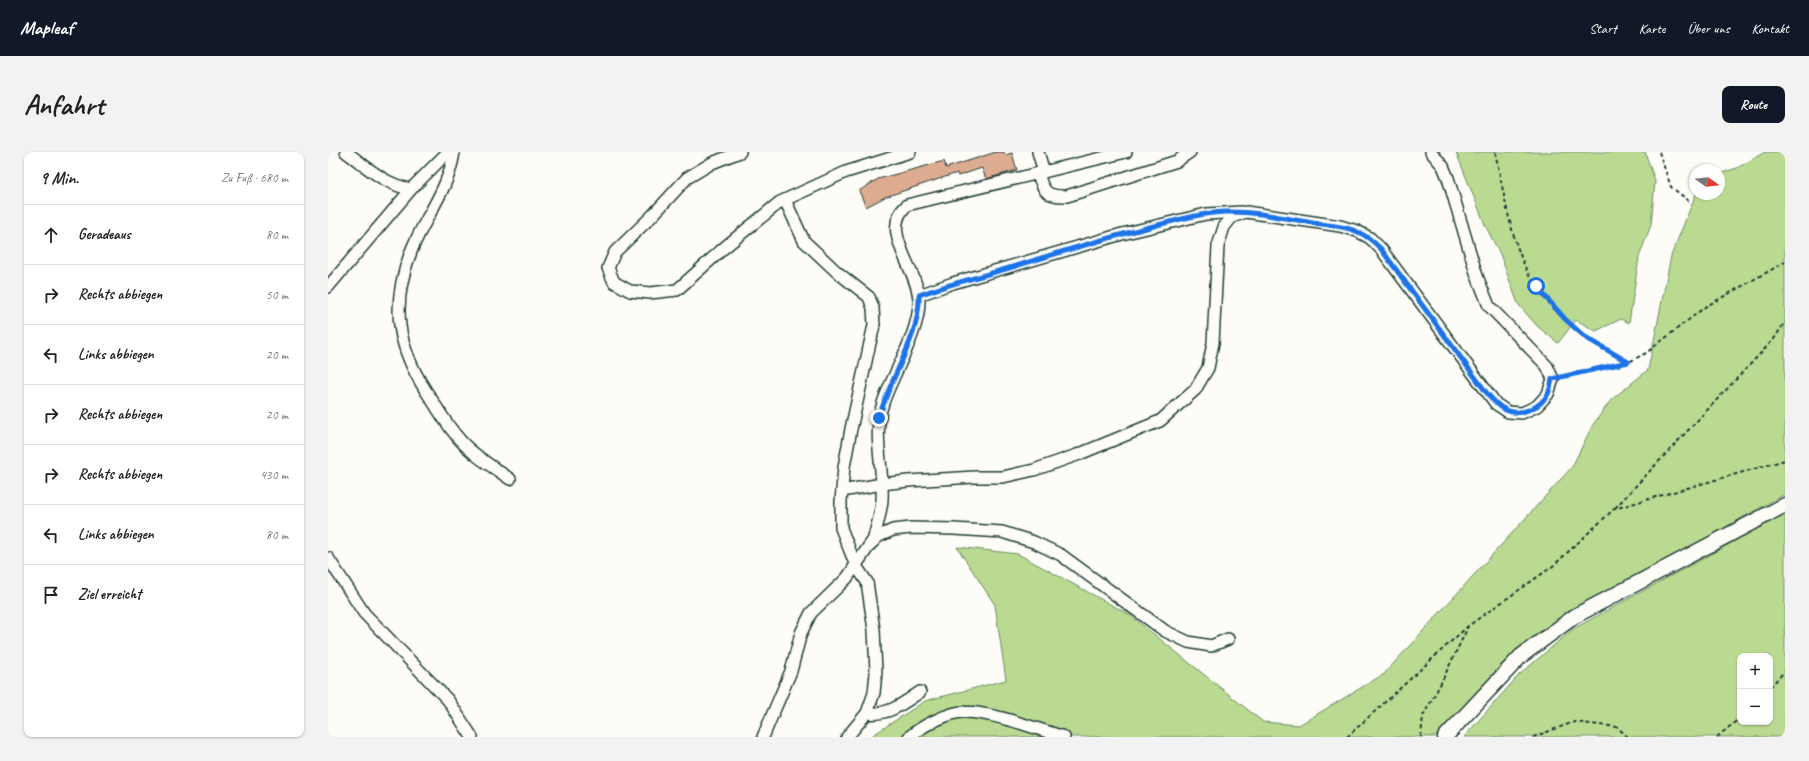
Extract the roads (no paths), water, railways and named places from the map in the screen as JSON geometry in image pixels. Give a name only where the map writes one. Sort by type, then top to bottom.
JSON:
[{"type":"main road","points":[[1446,737],[1521,656],[1575,616],[1785,505]]},
{"type":"lane","points":[[346,152],[377,176],[398,187],[411,190]]},
{"type":"lane","points":[[328,287],[411,190],[448,152]]},
{"type":"lane","points":[[454,152],[448,179],[413,248],[404,272],[399,298],[400,327],[406,354],[417,379],[460,440],[483,460],[510,479]]},
{"type":"lane","points":[[740,152],[712,163],[688,178],[652,216],[614,252],[608,268],[614,282],[630,291],[650,293],[677,290],[725,247],[780,202],[846,172],[910,152]]},
{"type":"lane","points":[[1038,152],[1041,172],[1041,187],[1047,193],[1054,196],[1067,196],[1176,161],[1190,152]]},
{"type":"lane","points":[[873,542],[882,501],[882,484],[877,436],[879,418],[883,403],[910,341],[919,303],[918,287],[896,232],[896,221],[899,212],[907,206],[1126,152]]},
{"type":"lane","points":[[919,295],[953,282],[1033,261],[1086,244],[1179,220],[1212,214],[1246,212],[1340,226],[1357,231],[1370,238],[1381,249],[1496,404],[1508,412],[1522,413],[1537,406],[1548,394],[1556,378],[1547,366],[1489,306],[1477,276],[1448,178],[1443,166],[1431,152]]},
{"type":"lane","points":[[785,200],[804,241],[837,272],[868,296],[872,308],[874,325],[851,429],[842,491],[841,528],[856,566],[866,582],[871,603],[876,650],[874,693],[867,713],[847,737]]},
{"type":"lane","points":[[842,491],[882,484],[1011,476],[1034,470],[1077,455],[1160,421],[1195,390],[1208,368],[1213,344],[1218,246],[1224,226],[1232,217],[1246,212]]},
{"type":"lane","points":[[763,737],[791,671],[806,622],[811,613],[838,588],[873,542],[879,536],[893,530],[911,528],[1002,532],[1034,542],[1062,555],[1165,631],[1188,642],[1211,646],[1228,639]]},
{"type":"lane","points":[[328,558],[364,613],[448,700],[472,737]]},
{"type":"lane","points":[[867,713],[878,715],[896,708],[920,692]]},
{"type":"lane","points":[[909,737],[932,721],[963,711],[998,718],[1064,737]]}]
